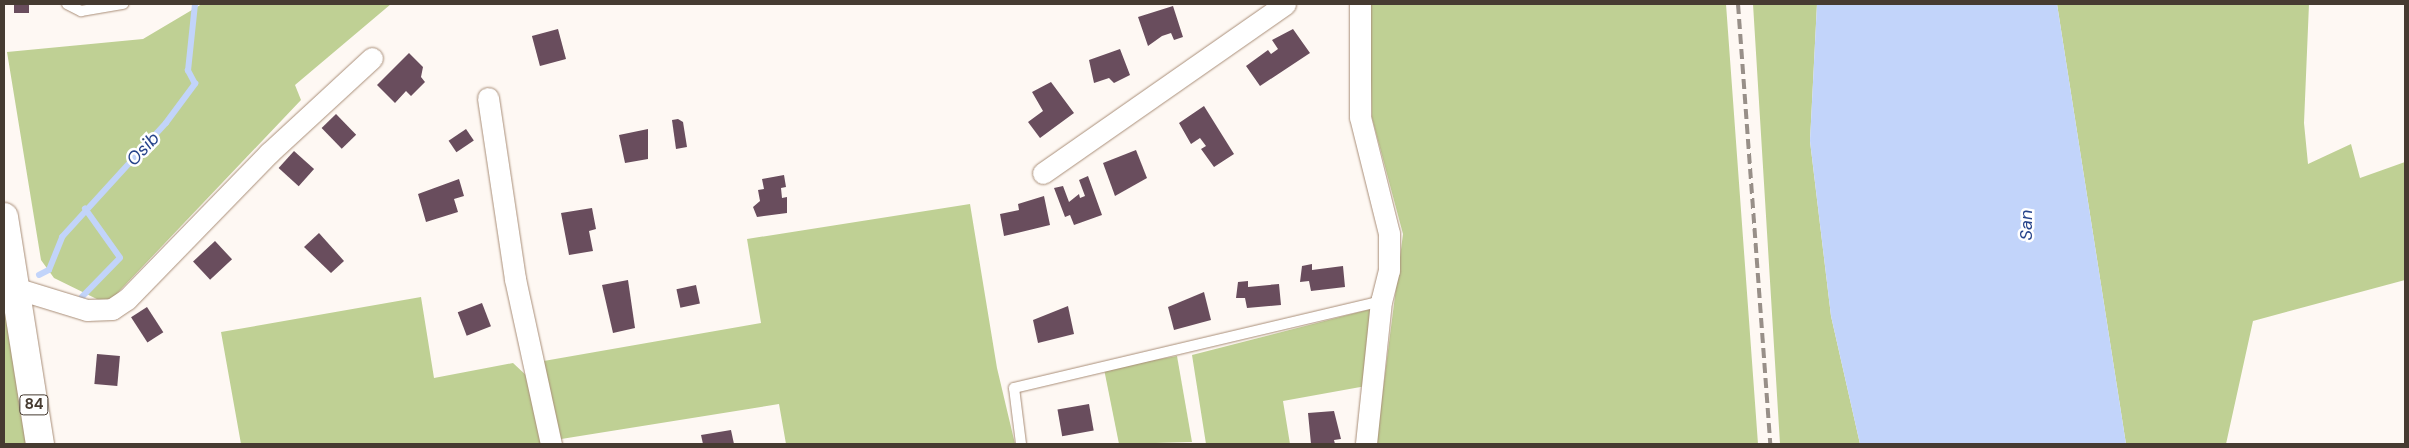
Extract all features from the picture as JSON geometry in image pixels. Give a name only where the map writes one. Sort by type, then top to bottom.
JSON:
[{"type":"main road","name":"84","points":[[4,217],[7,254],[15,288],[40,444]]},
{"type":"street","points":[[1043,173],[1285,4]]},
{"type":"street","points":[[1360,4],[1360,117],[1389,233],[1389,270],[1381,301],[1366,444]]},
{"type":"street","points":[[15,288],[87,310],[112,309],[127,299],[275,147],[372,58]]},
{"type":"street","points":[[488,98],[517,287],[550,444]]},
{"type":"lane","points":[[67,4],[81,11],[123,4]]},
{"type":"lane","points":[[1021,444],[1014,388],[1381,301]]},
{"type":"green space","points":[[202,4],[391,4],[295,85],[301,100],[107,304],[54,278],[41,260],[7,52],[143,39]]},
{"type":"green space","points":[[1369,4],[1726,4],[1758,444],[1376,444],[1403,234],[1372,118]]},
{"type":"green space","points":[[1753,4],[1817,4],[1810,141],[1831,316],[1860,444],[1780,444]]},
{"type":"green space","points":[[2057,4],[2309,4],[2304,123],[2308,164],[2351,144],[2360,178],[2405,162],[2405,280],[2253,321],[2226,444],[2126,444]]},
{"type":"green space","points":[[970,204],[997,368],[1015,444],[786,444],[779,404],[555,440],[538,362],[761,323],[747,239]]},
{"type":"green space","points":[[421,297],[434,378],[513,363],[528,377],[543,444],[241,444],[221,332]]},
{"type":"green space","points":[[4,300],[28,444],[4,444]]},
{"type":"green space","points":[[1371,309],[1366,386],[1283,401],[1290,444],[1206,444],[1192,355]]},
{"type":"green space","points":[[1177,356],[1192,442],[1119,444],[1104,369]]},
{"type":"water","name":"San","points":[[1817,4],[2057,4],[2126,444],[1860,444],[1831,316],[1810,141]]},
{"type":"building","points":[[14,4],[29,4],[29,13],[14,13]]},
{"type":"building","points":[[1173,6],[1183,37],[1174,40],[1171,33],[1162,36],[1148,46],[1138,17]]},
{"type":"building","points":[[558,29],[566,59],[540,66],[532,36]]},
{"type":"building","points":[[1293,29],[1310,53],[1260,86],[1246,66],[1268,50],[1271,54],[1278,49],[1272,40]]},
{"type":"building","points":[[1120,49],[1130,75],[1114,83],[1109,78],[1094,83],[1089,60]]},
{"type":"building","points":[[409,53],[423,67],[421,77],[425,82],[411,96],[406,91],[395,103],[377,85]]},
{"type":"building","points":[[1051,82],[1074,113],[1040,138],[1028,122],[1043,111],[1032,92]]},
{"type":"building","points":[[1204,106],[1234,154],[1214,167],[1201,149],[1206,146],[1200,138],[1191,144],[1179,123]]},
{"type":"building","points":[[336,114],[356,135],[342,149],[322,128]]},
{"type":"building","points":[[678,119],[683,122],[687,147],[676,149],[672,120]]},
{"type":"building","points":[[466,129],[474,141],[456,152],[449,141]]},
{"type":"building","points":[[648,129],[648,159],[625,163],[619,135]]},
{"type":"building","points":[[1136,150],[1147,178],[1115,196],[1103,163]]},
{"type":"building","points":[[294,151],[314,169],[299,186],[279,168]]},
{"type":"building","points":[[784,175],[786,187],[781,188],[782,198],[787,197],[787,213],[757,217],[753,207],[760,201],[758,190],[764,189],[762,179]]},
{"type":"building","points":[[1088,176],[1102,215],[1074,225],[1070,215],[1065,217],[1054,188],[1063,186],[1069,202],[1079,194],[1080,198],[1085,196],[1079,180]]},
{"type":"building","points":[[459,179],[464,196],[454,199],[458,212],[426,222],[418,194]]},
{"type":"building","points":[[1044,196],[1050,225],[1004,236],[1000,214],[1019,210],[1018,204]]},
{"type":"building","points":[[592,208],[596,229],[589,231],[593,251],[569,255],[561,213]]},
{"type":"building","points":[[319,233],[344,261],[331,273],[304,247]]},
{"type":"building","points":[[215,241],[232,259],[210,280],[193,261]]},
{"type":"building","points":[[1312,264],[1312,270],[1343,266],[1345,287],[1311,291],[1309,281],[1300,282],[1302,266]]},
{"type":"building","points":[[628,280],[635,328],[613,333],[602,285]]},
{"type":"building","points":[[1248,281],[1248,287],[1279,284],[1281,305],[1247,308],[1245,298],[1236,298],[1238,282]]},
{"type":"building","points":[[696,285],[700,304],[680,308],[676,289]]},
{"type":"building","points":[[1204,292],[1211,320],[1174,330],[1168,307]]},
{"type":"building","points":[[482,303],[491,326],[467,336],[458,312]]},
{"type":"building","points":[[1068,306],[1074,334],[1038,343],[1033,320]]},
{"type":"building","points":[[147,307],[163,332],[147,343],[131,317]]},
{"type":"building","points":[[97,354],[120,356],[117,386],[94,384]]},
{"type":"building","points":[[1089,404],[1094,431],[1062,436],[1057,410]]},
{"type":"building","points":[[1334,411],[1341,439],[1334,440],[1335,444],[1311,444],[1308,413]]},
{"type":"building","points":[[731,430],[734,444],[703,444],[701,435]]},
{"type":"waterway","name":"Osib","points":[[39,275],[49,270],[62,237],[166,123],[195,84],[188,71],[195,4]]},
{"type":"waterway","points":[[82,297],[120,258],[85,209]]},
{"type":"railway","points":[[1738,4],[1770,444]]}]
